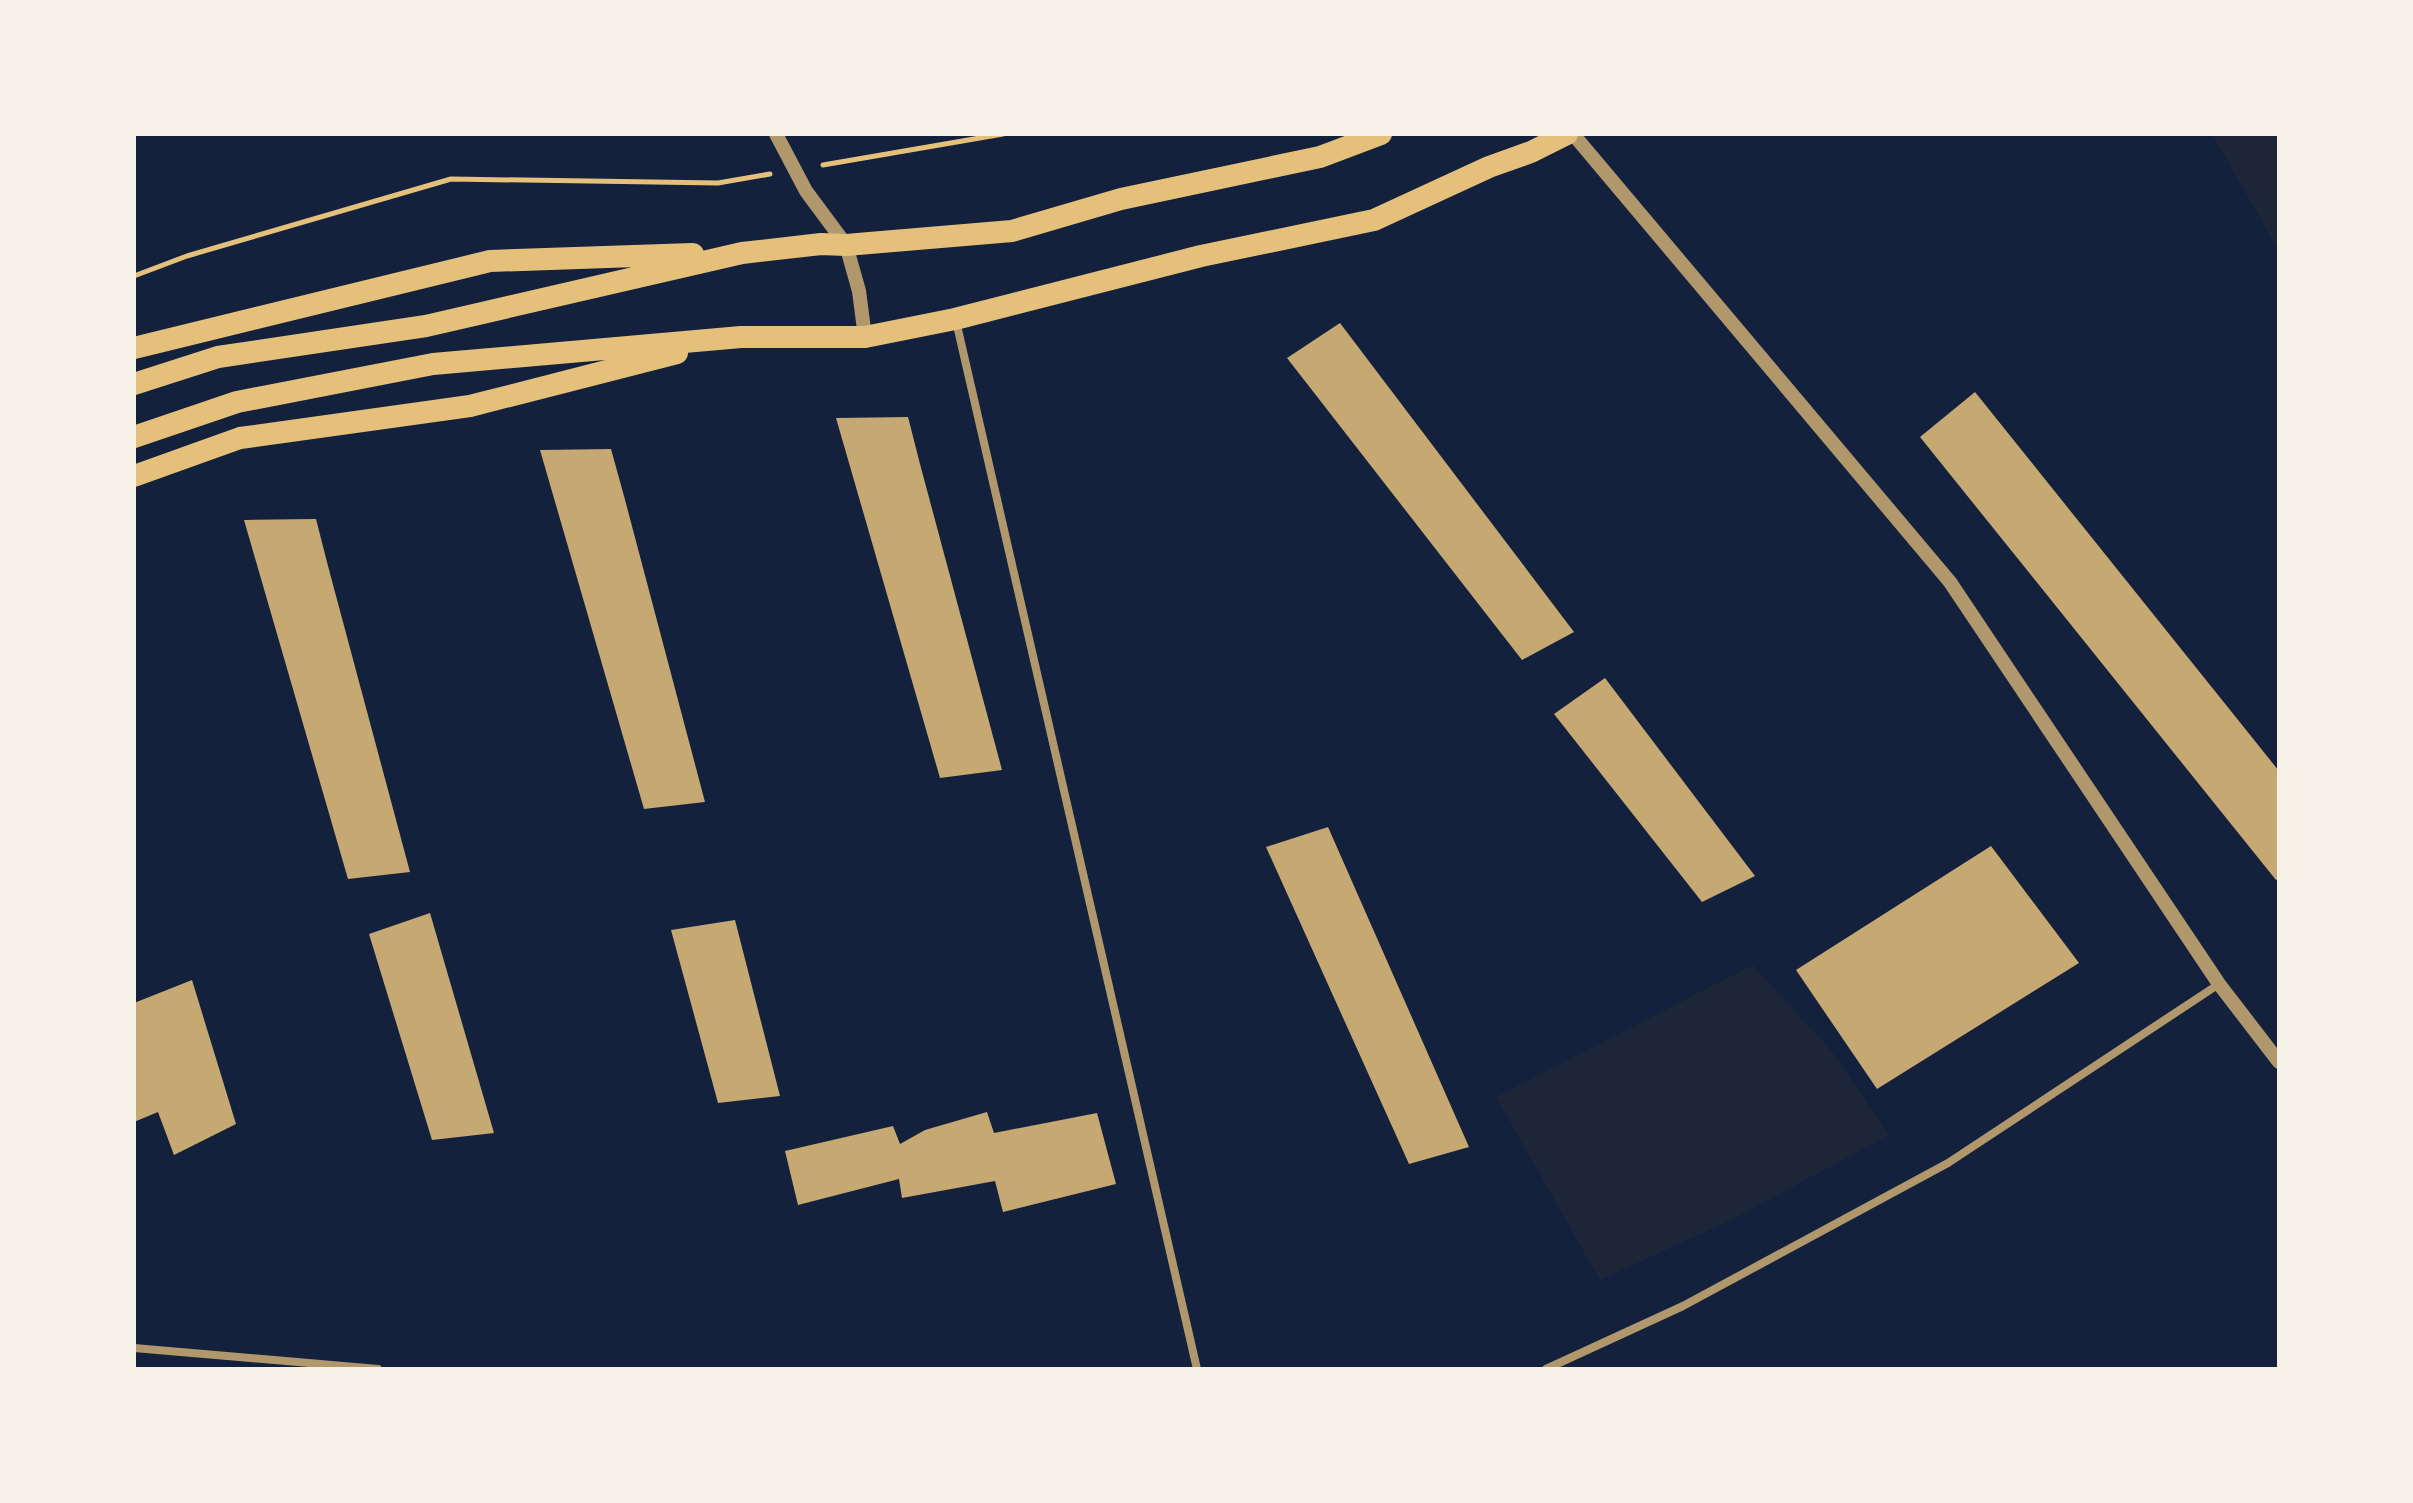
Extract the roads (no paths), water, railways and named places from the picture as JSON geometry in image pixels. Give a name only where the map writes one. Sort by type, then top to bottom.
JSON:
[{"type":"highway","points":[[134,348],[490,261],[742,253],[821,244],[846,245],[1012,231],[1121,199],[1320,157],[1381,134]]},
{"type":"highway","points":[[134,437],[237,402],[433,364],[741,337],[865,337],[955,319],[1201,256],[1374,220],[1570,134]]},
{"type":"highway","points":[[134,384],[218,357],[426,326],[742,253]]},
{"type":"highway","points":[[134,476],[240,438],[470,406],[741,337]]},
{"type":"street","points":[[776,134],[806,191],[846,245],[859,291],[865,337]]},
{"type":"street","points":[[1570,134],[1950,582],[2219,984],[2279,1062]]},
{"type":"street","points":[[955,319],[1197,1369]]},
{"type":"street","points":[[1546,1369],[1731,1281],[1948,1163],[2219,984]]},
{"type":"street","points":[[134,1348],[378,1369]]}]
